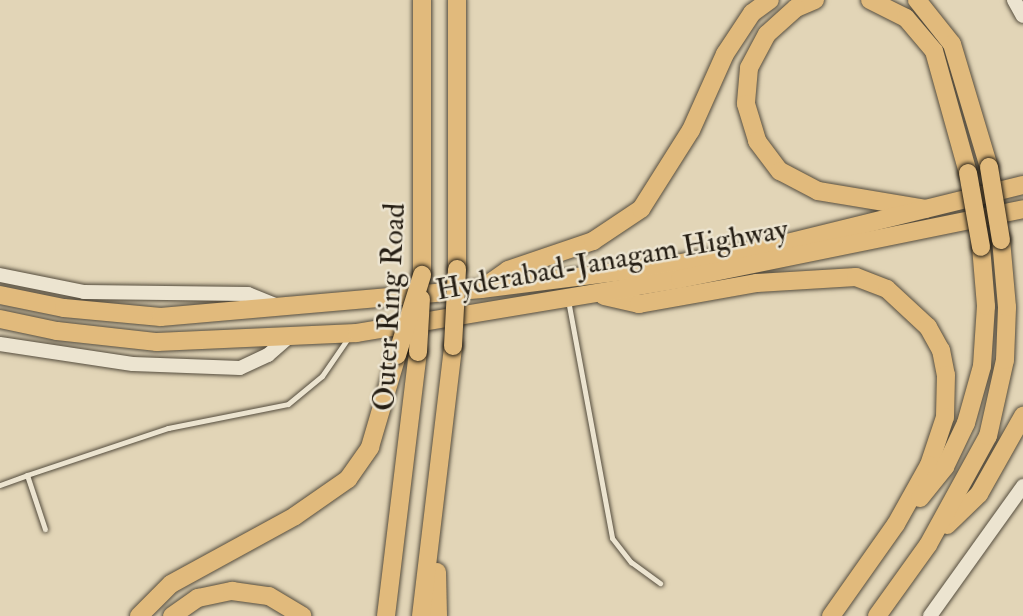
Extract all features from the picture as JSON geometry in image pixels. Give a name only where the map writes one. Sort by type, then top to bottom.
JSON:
[{"type":"highway","name":"Outer Ring Road","points":[[386,616],[418,352],[422,275],[422,0]]},
{"type":"highway","points":[[421,616],[435,527],[453,346],[457,270],[457,0]]},
{"type":"highway","points":[[481,289],[508,270],[593,241],[641,209],[691,130],[725,54],[752,13],[770,0]]},
{"type":"highway","points":[[815,0],[796,8],[767,34],[749,68],[746,104],[757,141],[780,171],[817,191],[926,209]]},
{"type":"highway","points":[[831,616],[896,524],[945,467],[966,423],[982,366],[986,306],[981,247],[968,173],[934,51],[906,19],[870,0]]},
{"type":"highway","points":[[877,616],[928,545],[988,436],[1005,360],[1007,307],[989,167],[953,44],[917,0]]},
{"type":"highway","name":"Hyderabad-Janagam Highway","points":[[0,295],[64,308],[161,317],[481,289],[670,265],[783,244],[1023,185]]},
{"type":"highway","name":"Hyderabad-Janagam Highway","points":[[0,318],[57,331],[157,342],[352,333],[594,294],[1023,209]]},
{"type":"highway","points":[[139,616],[172,584],[295,516],[348,480],[370,447],[422,275]]},
{"type":"highway","points":[[594,294],[639,303],[757,283],[856,277],[887,289],[909,306],[941,350],[946,375],[944,417],[929,465],[896,524]]},
{"type":"highway","points":[[928,545],[979,494],[1023,416]]},
{"type":"highway","points":[[435,527],[438,616]]},
{"type":"highway","points":[[172,616],[188,603],[209,594],[244,591],[280,601],[302,616]]},
{"type":"street","points":[[1014,0],[1023,16]]},
{"type":"street","points":[[0,275],[84,292],[248,294],[280,306]]},
{"type":"street","points":[[0,344],[133,364],[240,368],[268,355],[291,335]]},
{"type":"street","points":[[930,616],[1023,486]]},
{"type":"lane","points":[[567,298],[612,538],[631,562],[660,583]]},
{"type":"lane","points":[[0,485],[169,428],[288,404],[322,376],[352,333]]},
{"type":"lane","points":[[27,475],[45,529]]}]
